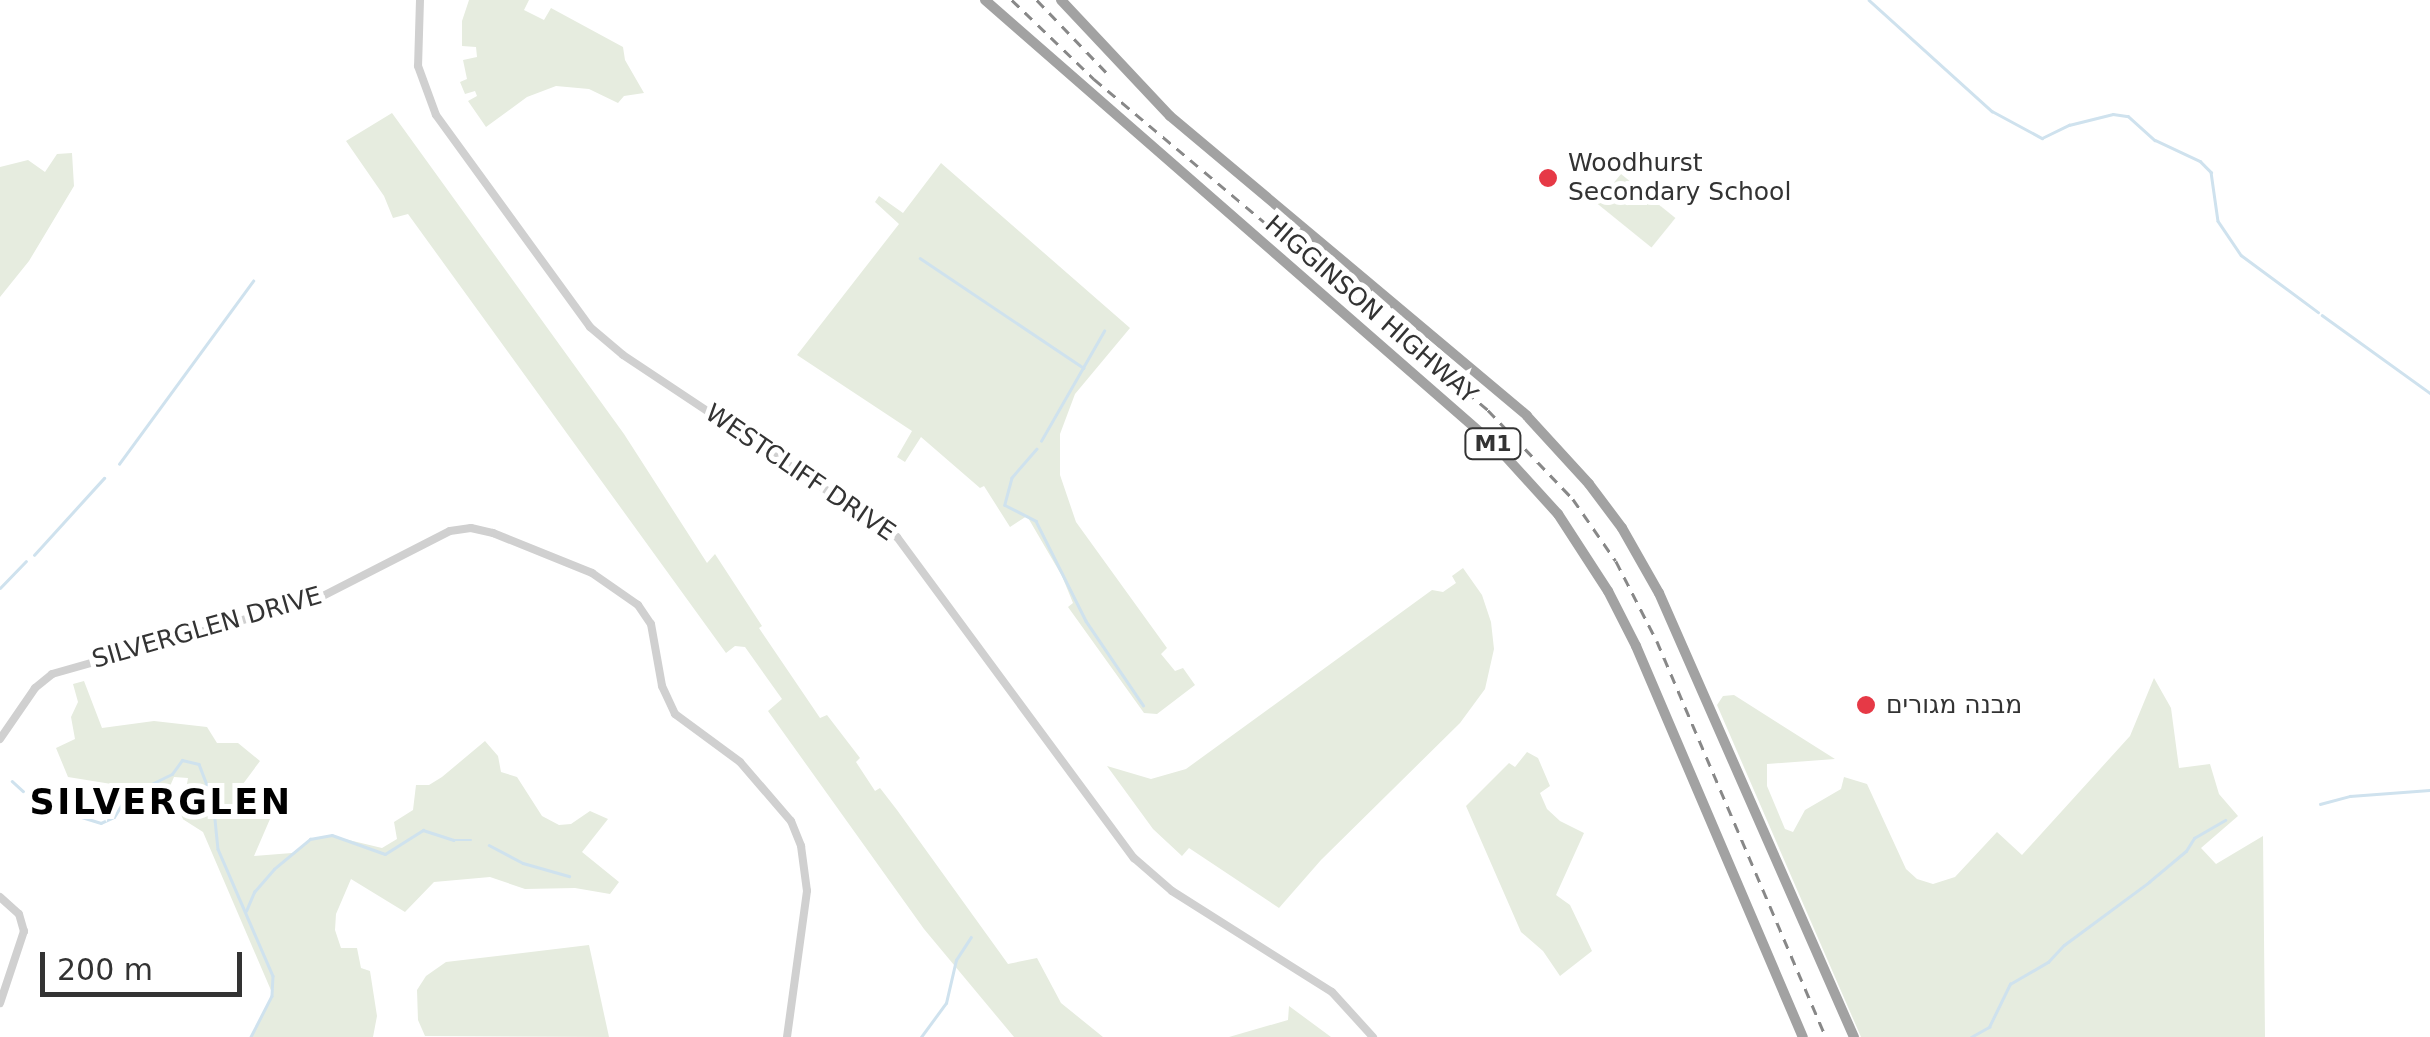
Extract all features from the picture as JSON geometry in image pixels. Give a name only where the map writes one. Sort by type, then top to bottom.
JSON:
[{"type":"highway","name":"HIGGINSON HIGHWAY","points":[[983,0],[1477,429],[1558,514],[1608,591],[1636,646],[1803,1037]]},
{"type":"highway","name":"HIGGINSON HIGHWAY","points":[[1061,0],[1137,84],[1208,150],[1527,416],[1589,484],[1622,528],[1659,593],[1854,1037]]},
{"type":"highway","points":[[1069,0],[1105,46]]},
{"type":"street","name":"WESTCLIFF DRIVE","points":[[420,0],[418,66],[436,115],[590,327],[623,356],[896,537],[1134,858],[1172,891],[1332,992],[1373,1037]]},
{"type":"street","name":"SILVERGLEN DRIVE","points":[[0,738],[34,688],[60,671],[317,599],[450,531],[471,528],[493,533],[592,572],[638,605],[651,624],[662,686],[675,714],[740,762],[791,821],[807,884],[786,1037]]},
{"type":"street","points":[[0,897],[19,914],[24,931],[0,1003]]},
{"type":"shaded area","points":[[469,0],[529,0],[524,10],[544,20],[551,8],[623,47],[625,60],[644,93],[624,96],[618,103],[589,89],[556,86],[527,97],[486,127],[468,101],[477,96],[475,91],[465,94],[460,82],[467,79],[463,60],[477,57],[476,47],[462,46],[462,21]]},
{"type":"shaded area","points":[[392,113],[624,434],[707,563],[715,554],[820,718],[827,715],[860,758],[856,762],[875,791],[880,788],[897,810],[1008,964],[1037,958],[1061,1003],[1103,1037],[1014,1037],[924,929],[768,711],[782,699],[745,647],[735,646],[726,653],[408,214],[393,218],[384,196],[346,141]]},
{"type":"shaded area","points":[[72,153],[74,186],[29,261],[0,297],[0,167],[28,160],[45,172],[57,154]]},
{"type":"shaded area","points":[[941,163],[1130,328],[1075,394],[1060,434],[1060,475],[1076,522],[1167,648],[1161,654],[1175,671],[1183,668],[1195,685],[1157,714],[1144,713],[1068,607],[1073,603],[1062,576],[1027,516],[1010,527],[984,486],[980,488],[921,437],[905,462],[897,457],[912,431],[797,355],[899,224],[875,202],[879,196],[903,213]]},
{"type":"shaded area","points":[[1621,174],[1675,218],[1651,248],[1597,204]]},
{"type":"shaded area","points":[[1463,568],[1482,595],[1491,622],[1494,649],[1485,689],[1460,723],[1321,860],[1279,908],[1189,848],[1182,856],[1153,829],[1107,766],[1151,779],[1186,769],[1432,590],[1443,592],[1456,583],[1452,576]]},
{"type":"shaded area","points":[[2154,678],[2171,708],[2179,768],[2210,764],[2219,794],[2238,816],[2201,848],[2216,864],[2263,836],[2265,1037],[1861,1037],[1717,705],[1723,696],[1734,695],[1835,759],[1767,764],[1767,786],[1785,829],[1793,832],[1805,810],[1841,789],[1844,777],[1867,784],[1906,869],[1917,879],[1933,884],[1955,877],[1997,832],[2022,855],[2130,736]]},
{"type":"shaded area","points":[[84,681],[102,728],[154,721],[207,727],[217,743],[238,743],[260,761],[237,792],[244,811],[253,808],[270,819],[254,856],[292,853],[312,840],[332,836],[382,848],[397,839],[394,822],[413,810],[416,785],[429,785],[442,777],[485,741],[498,756],[501,772],[517,777],[542,816],[559,825],[571,824],[590,811],[608,819],[582,852],[619,882],[610,894],[575,888],[525,889],[490,877],[434,882],[405,912],[351,879],[336,914],[335,930],[341,948],[357,948],[361,968],[370,971],[377,1016],[373,1037],[252,1037],[273,995],[203,832],[181,818],[188,778],[174,777],[167,793],[68,777],[56,748],[75,739],[71,717],[78,702],[73,684]]},
{"type":"shaded area","points":[[1527,752],[1538,758],[1550,786],[1540,793],[1547,809],[1584,833],[1556,895],[1570,905],[1592,951],[1560,976],[1543,951],[1521,932],[1466,806],[1509,763],[1515,767]]},
{"type":"shaded area","points":[[589,945],[609,1037],[425,1036],[418,1020],[417,990],[426,976],[446,962]]},
{"type":"shaded area","points":[[1289,1006],[1331,1037],[1229,1037],[1288,1020]]},
{"type":"waterway","points":[[1869,0],[1992,111],[2042,138],[2069,125],[2113,114],[2128,116],[2155,140],[2200,161],[2211,172],[2218,221],[2241,255],[2318,312]]},
{"type":"waterway","points":[[920,258],[1084,368]]},
{"type":"waterway","points":[[119,464],[253,281]]},
{"type":"waterway","points":[[2322,315],[2430,393]]},
{"type":"waterway","points":[[1041,441],[1104,331]]},
{"type":"waterway","points":[[1037,449],[1012,478],[1005,505],[1036,521],[1086,621],[1143,705]]},
{"type":"waterway","points":[[34,555],[104,478]]},
{"type":"waterway","points":[[0,588],[26,561]]},
{"type":"waterway","points":[[30,801],[101,823],[114,817],[127,796],[172,774],[182,760],[199,764],[213,800],[218,849],[273,976],[272,996],[251,1037]]},
{"type":"waterway","points":[[12,781],[23,791]]},
{"type":"waterway","points":[[2320,804],[2350,796],[2430,790]]},
{"type":"waterway","points":[[1971,1037],[1989,1027],[2010,984],[2048,962],[2064,945],[2186,851],[2194,838],[2225,820]]},
{"type":"waterway","points":[[246,911],[254,892],[274,869],[310,839],[332,835],[385,854],[423,830],[453,840],[471,840]]},
{"type":"waterway","points":[[489,845],[523,863],[569,876]]},
{"type":"waterway","points":[[921,1037],[946,1003],[956,960],[971,937]]},
{"type":"railway","points":[[1012,0],[1094,79],[1488,410],[1573,499],[1616,561],[1657,641],[1826,1037]]},
{"type":"railway","points":[[1037,0],[1106,72]]},
{"type":"place","name":"Woodhurst Secondary School","points":[[1548,178]]},
{"type":"place","name":"מבנה מגורים","points":[[1866,705]]},
{"type":"district","name":"SILVERGLEN","points":[[161,802]]}]
